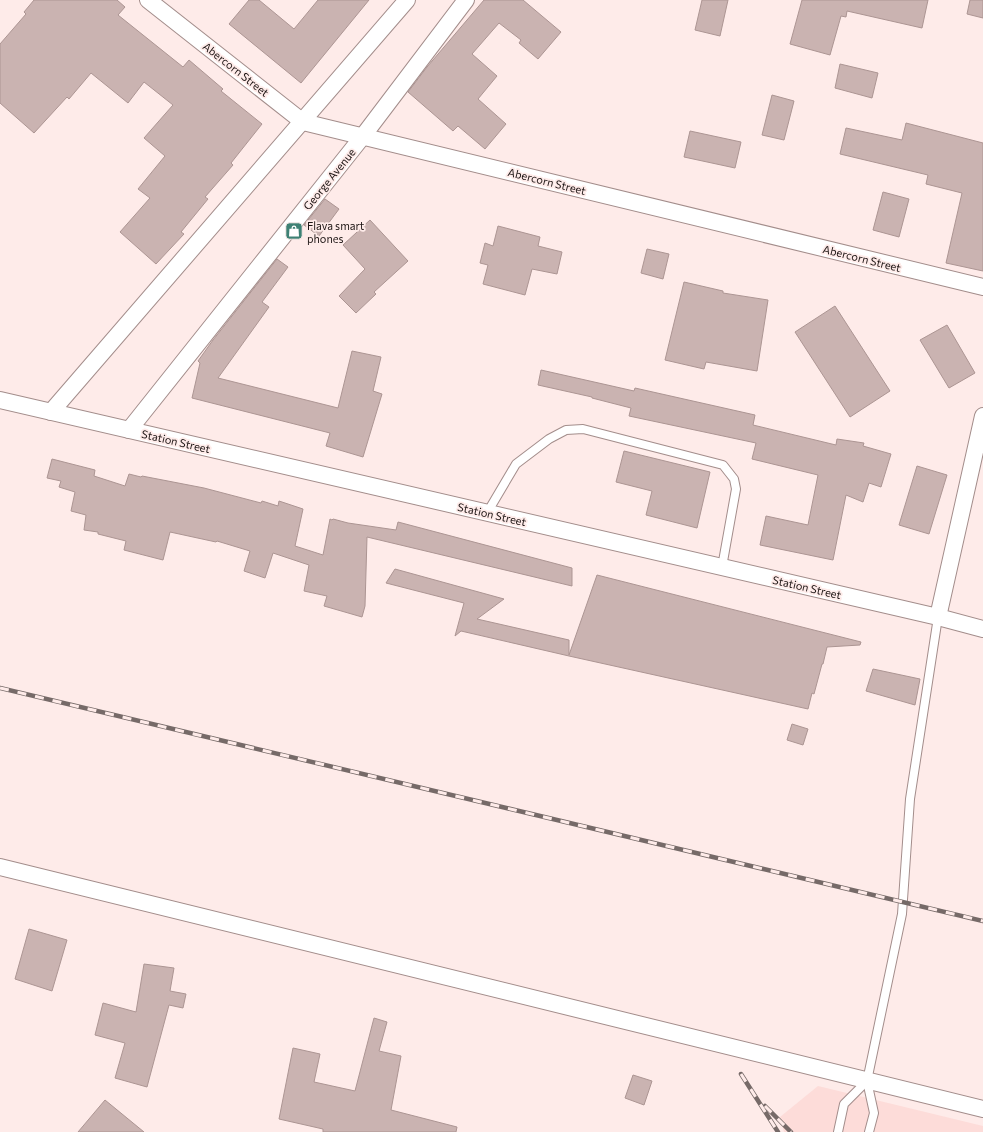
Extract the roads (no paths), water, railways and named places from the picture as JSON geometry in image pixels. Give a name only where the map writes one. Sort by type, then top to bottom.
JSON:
[{"type":"street","name":"Abercorn Street","points":[[148,0],[303,122],[983,287]]},
{"type":"street","points":[[51,412],[407,0]]},
{"type":"street","name":"George Avenue","points":[[129,430],[363,136],[466,0]]},
{"type":"street","name":"Station Street","points":[[0,400],[938,617],[983,629]]},
{"type":"street","points":[[938,617],[983,416]]},
{"type":"street","points":[[0,867],[983,1109]]},
{"type":"lane","points":[[487,513],[516,464],[549,439],[566,430],[583,429],[723,465],[734,479],[736,489],[722,567]]},
{"type":"lane","points":[[869,1132],[874,1113],[867,1081],[902,914],[910,799],[938,617]]},
{"type":"lane","points":[[838,1132],[844,1104],[867,1081]]},
{"type":"railway","points":[[0,688],[983,921]]},
{"type":"railway","points":[[741,1074],[778,1132]]},
{"type":"railway","points":[[765,1106],[791,1132]]},
{"type":"place","name":"Flava smart phones","points":[[294,231]]}]
